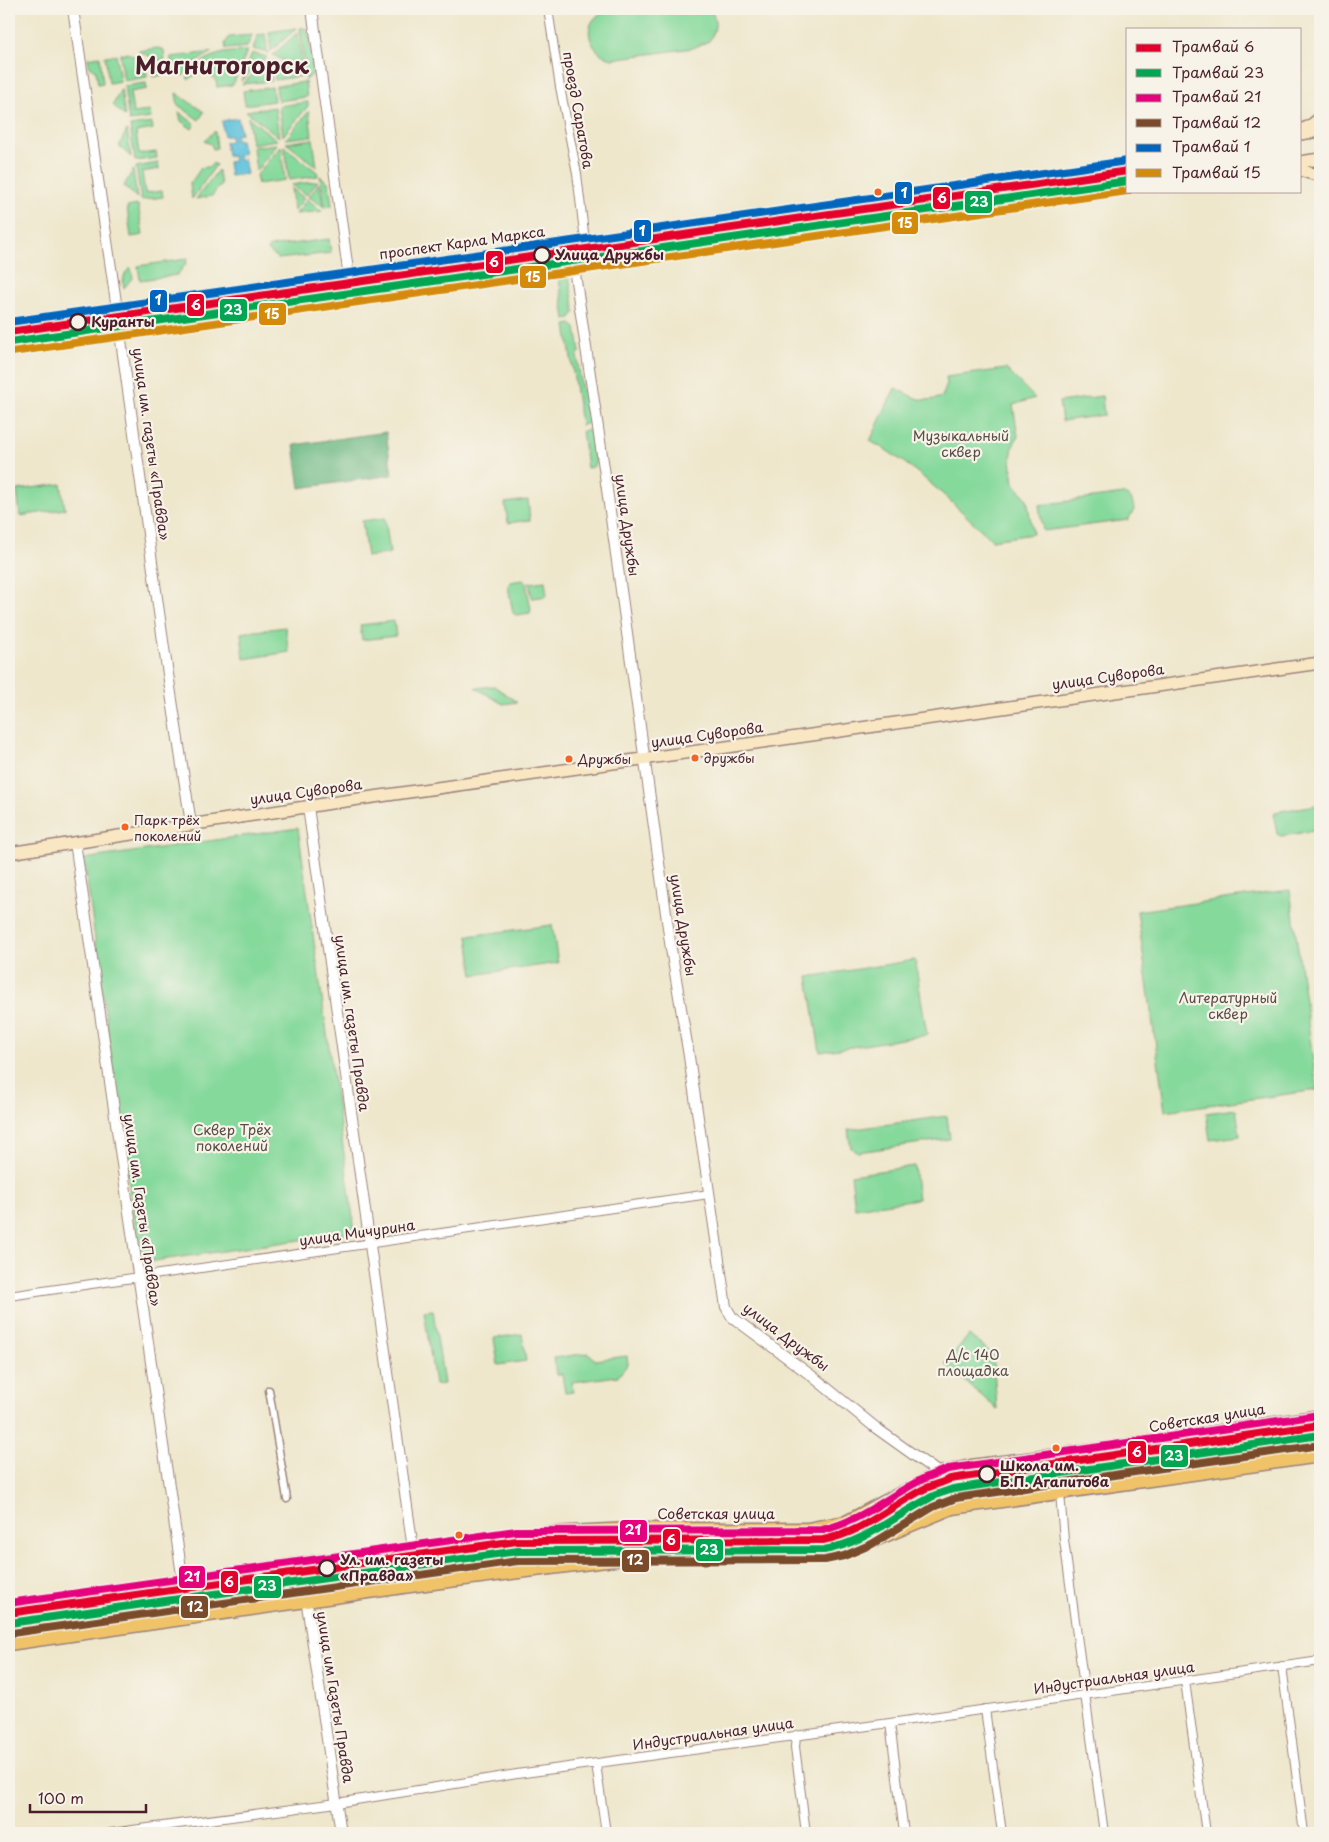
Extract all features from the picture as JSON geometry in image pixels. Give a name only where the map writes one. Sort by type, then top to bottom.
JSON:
[{"type":"main road","points":[[1302,129],[1310,126],[1320,118]]},
{"type":"main road","points":[[1302,134],[1320,132]]},
{"type":"main road","points":[[1302,162],[1320,159]]},
{"type":"main road","name":"проспект Карла Маркса","points":[[9,324],[1126,165]]},
{"type":"main road","points":[[1302,171],[1320,176]]},
{"type":"main road","points":[[9,342],[573,261],[736,235],[1126,178]]},
{"type":"main road","points":[[584,241],[587,258]]},
{"type":"main road","name":"улица Дружбы","points":[[570,243],[573,261]]},
{"type":"main road","name":"улица им. газеты «Правда»","points":[[117,309],[119,326]]},
{"type":"main road","name":"улица Суворова","points":[[9,853],[191,824],[644,758],[1320,662]]},
{"type":"main road","name":"Советская улица","points":[[9,1606],[528,1534],[629,1529],[808,1529],[846,1522],[939,1473],[971,1466],[1320,1416]]},
{"type":"main road","points":[[9,1644],[410,1586],[646,1556],[811,1554],[863,1545],[952,1508],[1320,1456]]},
{"type":"street","name":"улица им. газеты «Правда»","points":[[73,9],[117,309]]},
{"type":"street","points":[[312,9],[351,292]]},
{"type":"street","name":"проезд Саратова","points":[[548,9],[560,87],[577,174],[584,241]]},
{"type":"street","name":"улица Дружбы","points":[[573,261],[644,758],[726,1307],[732,1317],[819,1382],[876,1428],[939,1473]]},
{"type":"street","name":"улица им. газеты «Правда»","points":[[119,326],[164,648],[191,824]]},
{"type":"street","name":"улица им. газеты Правда","points":[[308,807],[371,1243]]},
{"type":"street","name":"улица им. Газеты «Правда»","points":[[75,842],[183,1582]]},
{"type":"street","name":"улица Мичурина","points":[[9,1296],[710,1194]]},
{"type":"street","points":[[371,1243],[413,1549]]},
{"type":"street","points":[[269,1390],[287,1499]]},
{"type":"street","points":[[939,1473],[952,1508]]},
{"type":"street","points":[[1060,1493],[1064,1540],[1104,1833]]},
{"type":"street","name":"улица им Газеты Правда","points":[[301,1564],[341,1833]]},
{"type":"street","name":"Индустриальная улица","points":[[110,1833],[337,1803],[518,1774],[890,1723],[1320,1660]]},
{"type":"street","points":[[1282,1666],[1304,1833]]},
{"type":"street","points":[[1185,1681],[1206,1833]]},
{"type":"street","points":[[985,1708],[1002,1833]]},
{"type":"street","points":[[890,1723],[904,1833]]},
{"type":"street","points":[[796,1735],[795,1747],[806,1833]]},
{"type":"street","points":[[596,1764],[606,1833]]},
{"type":"green space","points":[[624,9],[710,9],[715,21],[715,29],[709,41],[693,48],[612,59],[605,57],[591,42],[590,28],[592,22],[600,14]]},
{"type":"green space","points":[[297,28],[271,51],[269,32]]},
{"type":"green space","points":[[300,28],[305,28],[309,35],[314,73],[306,80]]},
{"type":"green space","points":[[298,32],[303,72],[273,55]]},
{"type":"green space","points":[[265,34],[268,53],[253,49],[258,35]]},
{"type":"green space","points":[[252,35],[247,47],[226,49],[225,44],[229,37]]},
{"type":"green space","points":[[158,48],[164,50],[165,63],[138,51]]},
{"type":"green space","points":[[247,51],[233,85],[217,87],[216,80],[206,74],[195,75],[189,80],[187,78],[200,64],[213,56],[228,52]]},
{"type":"green space","points":[[212,52],[192,65],[183,76],[171,67],[171,57]]},
{"type":"green space","points":[[127,53],[145,60],[147,77],[124,81],[120,54]]},
{"type":"green space","points":[[252,53],[267,57],[241,81]]},
{"type":"green space","points":[[116,55],[120,81],[109,83],[105,56]]},
{"type":"green space","points":[[100,56],[103,83],[98,84],[96,71],[89,66],[88,58]]},
{"type":"green space","points":[[269,60],[272,81],[242,84]]},
{"type":"green space","points":[[273,60],[302,76],[275,80]]},
{"type":"green space","points":[[151,62],[166,68],[167,74],[153,77]]},
{"type":"green space","points":[[305,82],[307,97],[278,101],[276,86]]},
{"type":"green space","points":[[146,83],[147,89],[130,92],[133,113],[150,111],[151,118],[129,121],[124,86]]},
{"type":"green space","points":[[272,87],[274,101],[245,105],[243,91]]},
{"type":"green space","points":[[121,89],[125,117],[113,105]]},
{"type":"green space","points":[[176,93],[204,112],[199,120],[178,105]]},
{"type":"green space","points":[[308,102],[308,106],[283,136],[279,106]]},
{"type":"green space","points":[[275,107],[279,137],[246,111]]},
{"type":"green space","points":[[309,111],[312,136],[286,139]]},
{"type":"green space","points":[[179,112],[195,124],[192,129],[181,121]]},
{"type":"green space","points":[[248,117],[277,140],[252,144]]},
{"type":"green space","points":[[152,123],[153,129],[136,132],[139,154],[156,152],[157,158],[135,161],[130,126]]},
{"type":"green space","points":[[127,130],[131,157],[119,146]]},
{"type":"green space","points":[[215,131],[217,148],[213,149],[211,144],[204,141]]},
{"type":"green space","points":[[313,139],[317,167],[286,143]]},
{"type":"green space","points":[[277,144],[256,171],[253,147]]},
{"type":"green space","points":[[281,146],[285,180],[258,184],[256,176]]},
{"type":"green space","points":[[284,146],[317,172],[318,176],[289,180]]},
{"type":"green space","points":[[158,163],[159,169],[142,172],[145,193],[162,191],[163,197],[141,200],[136,167]]},
{"type":"green space","points":[[214,163],[216,165],[192,199],[190,184],[201,168],[208,167]]},
{"type":"green space","points":[[133,170],[137,198],[124,186]]},
{"type":"green space","points":[[218,170],[221,184],[212,196],[196,199]]},
{"type":"green space","points":[[320,176],[329,183],[332,206],[325,207]]},
{"type":"green space","points":[[318,181],[307,195],[291,185]]},
{"type":"green space","points":[[319,183],[324,207],[309,197]]},
{"type":"green space","points":[[291,188],[304,198],[294,211]]},
{"type":"green space","points":[[307,199],[322,211],[296,214]]},
{"type":"green space","points":[[138,205],[143,235],[131,237],[127,207]]},
{"type":"green space","points":[[329,239],[331,253],[278,259],[268,250],[269,247]]},
{"type":"green space","points":[[187,259],[186,264],[177,275],[140,280],[138,266]]},
{"type":"green space","points":[[131,268],[133,277],[124,288],[124,277]]},
{"type":"green space","points":[[569,277],[575,312],[571,318],[565,319],[559,278]]},
{"type":"green space","points":[[571,324],[576,328],[580,352],[577,356],[582,390],[586,391],[590,419],[587,424],[581,425],[566,325]]},
{"type":"green space","name":"Музыкальный сквер","points":[[1006,369],[1035,398],[1013,405],[1018,436],[1013,446],[1011,459],[1014,483],[1027,499],[1033,534],[992,540],[919,474],[870,441],[895,388],[922,400],[934,399],[942,397],[947,384],[946,377]]},
{"type":"green space","points":[[1102,396],[1104,415],[1062,421],[1059,402]]},
{"type":"green space","points":[[588,430],[593,434],[596,462],[593,467],[587,468],[582,431]]},
{"type":"green space","points":[[386,432],[392,475],[300,488],[294,445]]},
{"type":"green space","points":[[61,484],[65,509],[20,516],[17,490]]},
{"type":"green space","points":[[1124,494],[1130,498],[1134,507],[1128,520],[1043,531],[1039,505]]},
{"type":"green space","points":[[528,500],[530,520],[508,523],[505,503]]},
{"type":"green space","points":[[385,518],[390,553],[367,557],[362,521]]},
{"type":"green space","points":[[523,580],[526,583],[531,609],[530,613],[516,615],[513,613],[508,586],[510,582]]},
{"type":"green space","points":[[545,581],[547,596],[532,598],[529,583]]},
{"type":"green space","points":[[394,621],[396,636],[362,640],[360,625]]},
{"type":"green space","points":[[285,627],[289,652],[244,659],[241,633]]},
{"type":"green space","points":[[494,686],[517,702],[503,704],[476,688]]},
{"type":"green space","points":[[1316,805],[1320,807],[1320,830],[1281,836],[1277,834],[1275,812]]},
{"type":"green space","name":"Сквер Трёх поколений","points":[[298,828],[355,1232],[140,1263],[84,859]]},
{"type":"green space","name":"Литературный сквер","points":[[1290,890],[1317,1090],[1165,1111],[1137,911]]},
{"type":"green space","points":[[552,925],[558,963],[473,975],[468,936]]},
{"type":"green space","points":[[915,960],[927,1035],[820,1052],[808,977]]},
{"type":"green space","points":[[1236,1109],[1240,1136],[1210,1140],[1206,1113]]},
{"type":"green space","points":[[947,1116],[950,1139],[858,1152],[851,1148],[848,1130]]},
{"type":"green space","points":[[914,1166],[918,1199],[855,1208],[851,1175]]},
{"type":"green space","points":[[433,1310],[444,1384],[435,1385],[424,1311]]},
{"type":"green space","points":[[522,1334],[526,1361],[498,1365],[494,1338]]},
{"type":"green space","name":"Д/с 140 площадка","points":[[969,1335],[993,1355],[997,1409],[945,1364]]},
{"type":"green space","points":[[589,1353],[595,1360],[627,1356],[628,1364],[618,1376],[572,1382],[573,1392],[565,1393],[562,1374],[556,1375],[554,1358]]},
{"type":"water","points":[[238,118],[241,134],[235,135],[236,140],[241,140],[244,154],[238,155],[239,160],[244,159],[247,174],[230,176],[228,162],[234,161],[233,156],[227,156],[225,142],[231,141],[230,136],[224,136],[222,121]]},
{"type":"tram line","name":"1","points":[[9,322],[1126,161]]},
{"type":"tram line","name":"6","points":[[9,332],[1126,171]]},
{"type":"tram line","name":"23","points":[[10,342],[1126,181]]},
{"type":"tram line","name":"15","points":[[12,352],[1126,191]]},
{"type":"tram line","name":"21","points":[[9,1603],[516,1531],[822,1530],[848,1521],[919,1481],[948,1469],[1319,1415]]},
{"type":"tram line","name":"6","points":[[9,1613],[517,1541],[823,1540],[852,1531],[924,1489],[950,1479],[1320,1425]]},
{"type":"tram line","name":"23","points":[[10,1623],[518,1551],[824,1550],[866,1535],[931,1497],[953,1489],[1320,1435]]},
{"type":"tram line","name":"12","points":[[12,1633],[518,1561],[825,1560],[844,1556],[872,1544],[933,1507],[956,1498],[1320,1445]]},
{"type":"place","name":"Улица Дружбы","points":[[542,255]]},
{"type":"place","name":"Куранты","points":[[78,322]]},
{"type":"place","name":"дружбы","points":[[695,758]]},
{"type":"place","name":"Дружбы","points":[[569,759]]},
{"type":"place","name":"Парк трёх поколений","points":[[125,827]]},
{"type":"place","name":"Школа им. Б.П. Агапитова","points":[[987,1474]]},
{"type":"place","name":"Ул. им. газеты «Правда»","points":[[327,1568]]},
{"type":"district","name":"Магнитогорск","points":[[222,66]]}]
